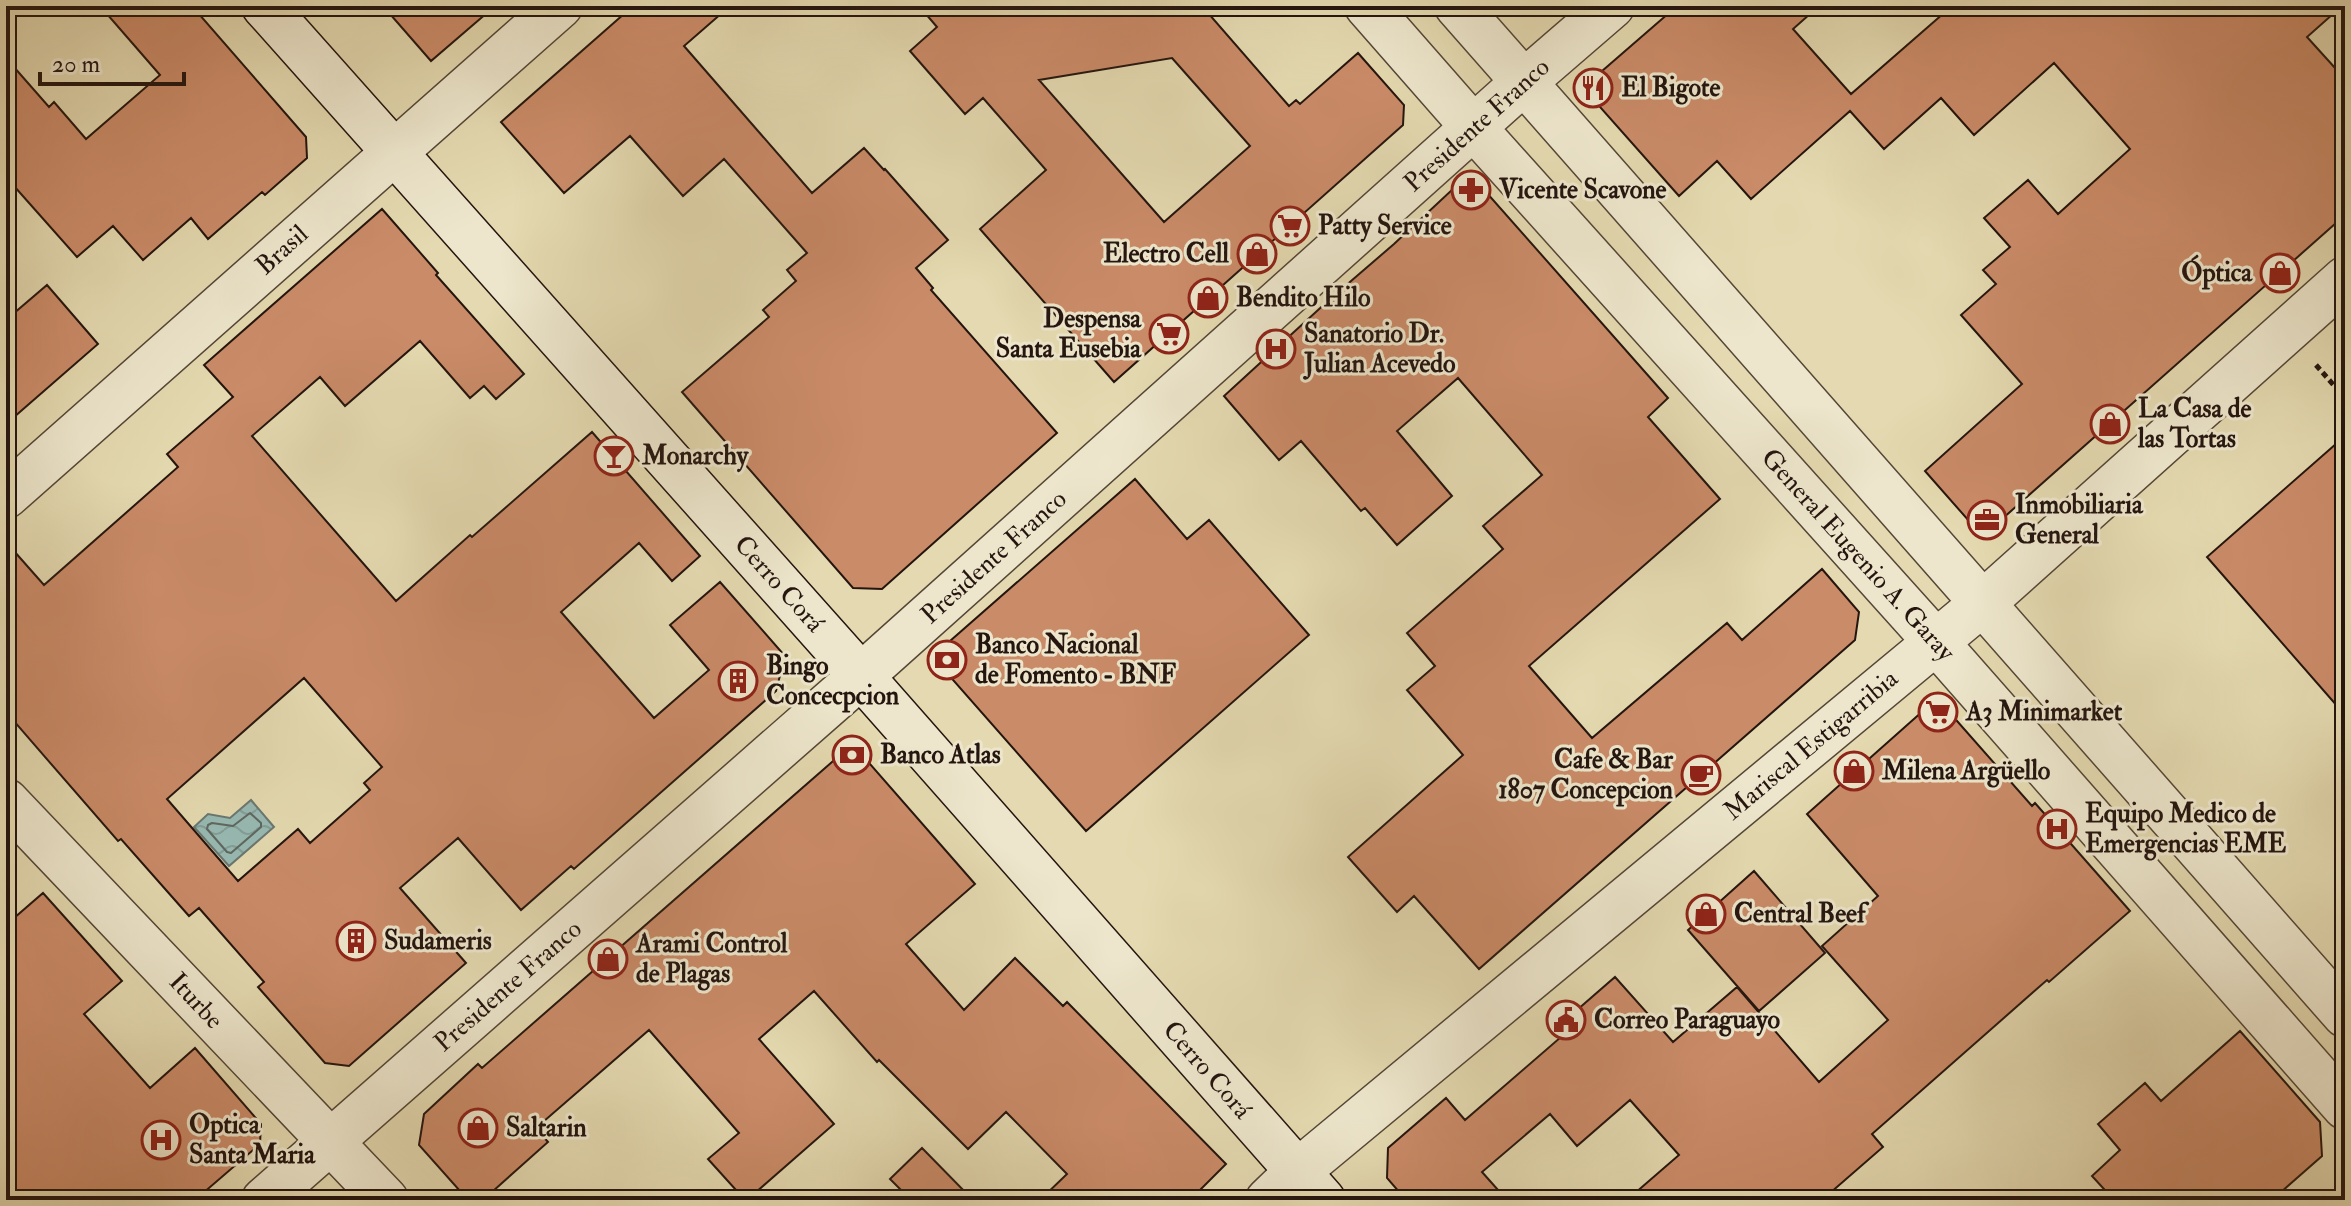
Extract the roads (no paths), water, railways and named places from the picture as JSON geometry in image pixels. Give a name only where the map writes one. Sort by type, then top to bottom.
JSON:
[{"type":"street","name":"Cerro Corá","points":[[264,6],[861,676],[1296,1191]]},
{"type":"street","name":"Brasil","points":[[6,496],[560,6]]},
{"type":"street","name":"General Eugenio A. Garay","points":[[1367,6],[1936,642],[2345,1107]]},
{"type":"street","points":[[1457,6],[2345,1015]]},
{"type":"street","name":"Presidente Franco","points":[[264,1200],[861,676],[1612,6]]},
{"type":"street","name":"Mariscal Estigarribia","points":[[1296,1191],[1983,603],[2345,279]]},
{"type":"street","name":"Iturbe","points":[[6,801],[386,1200]]},
{"type":"water","points":[[251,800],[274,827],[229,866],[194,827],[208,814],[230,818]]},
{"type":"place","name":"El Bigote","points":[[1593,88]]},
{"type":"place","name":"Vicente Scavone","points":[[1471,190]]},
{"type":"place","name":"Patty Service","points":[[1290,226]]},
{"type":"place","name":"Electro Cell","points":[[1257,254]]},
{"type":"place","name":"Óptica","points":[[2280,273]]},
{"type":"place","name":"Bendito Hilo","points":[[1208,298]]},
{"type":"place","name":"Despensa Santa Eusebia","points":[[1169,334]]},
{"type":"place","name":"Sanatorio Dr. Julian Acevedo","points":[[1276,349]]},
{"type":"place","name":"La Casa de las Tortas","points":[[2110,424]]},
{"type":"place","name":"Monarchy","points":[[614,456]]},
{"type":"place","name":"Inmobiliaria General","points":[[1987,520]]},
{"type":"place","name":"Banco Nacional de Fomento - BNF","points":[[947,660]]},
{"type":"place","name":"Bingo Concecpcion","points":[[738,681]]},
{"type":"place","name":"A3 Minimarket","points":[[1938,712]]},
{"type":"place","name":"Banco Atlas","points":[[852,755]]},
{"type":"place","name":"Milena Argüello","points":[[1854,771]]},
{"type":"place","name":"Cafe & Bar 1807 Concepcion","points":[[1701,775]]},
{"type":"place","name":"Equipo Medico de Emergencias EME","points":[[2057,829]]},
{"type":"place","name":"Central Beef","points":[[1706,914]]},
{"type":"place","name":"Sudameris","points":[[356,941]]},
{"type":"place","name":"Arami Control de Plagas","points":[[608,959]]},
{"type":"place","name":"Correo Paraguayo","points":[[1566,1020]]},
{"type":"place","name":"Saltarin","points":[[478,1128]]},
{"type":"place","name":"Optica Santa Maria","points":[[161,1140]]}]
